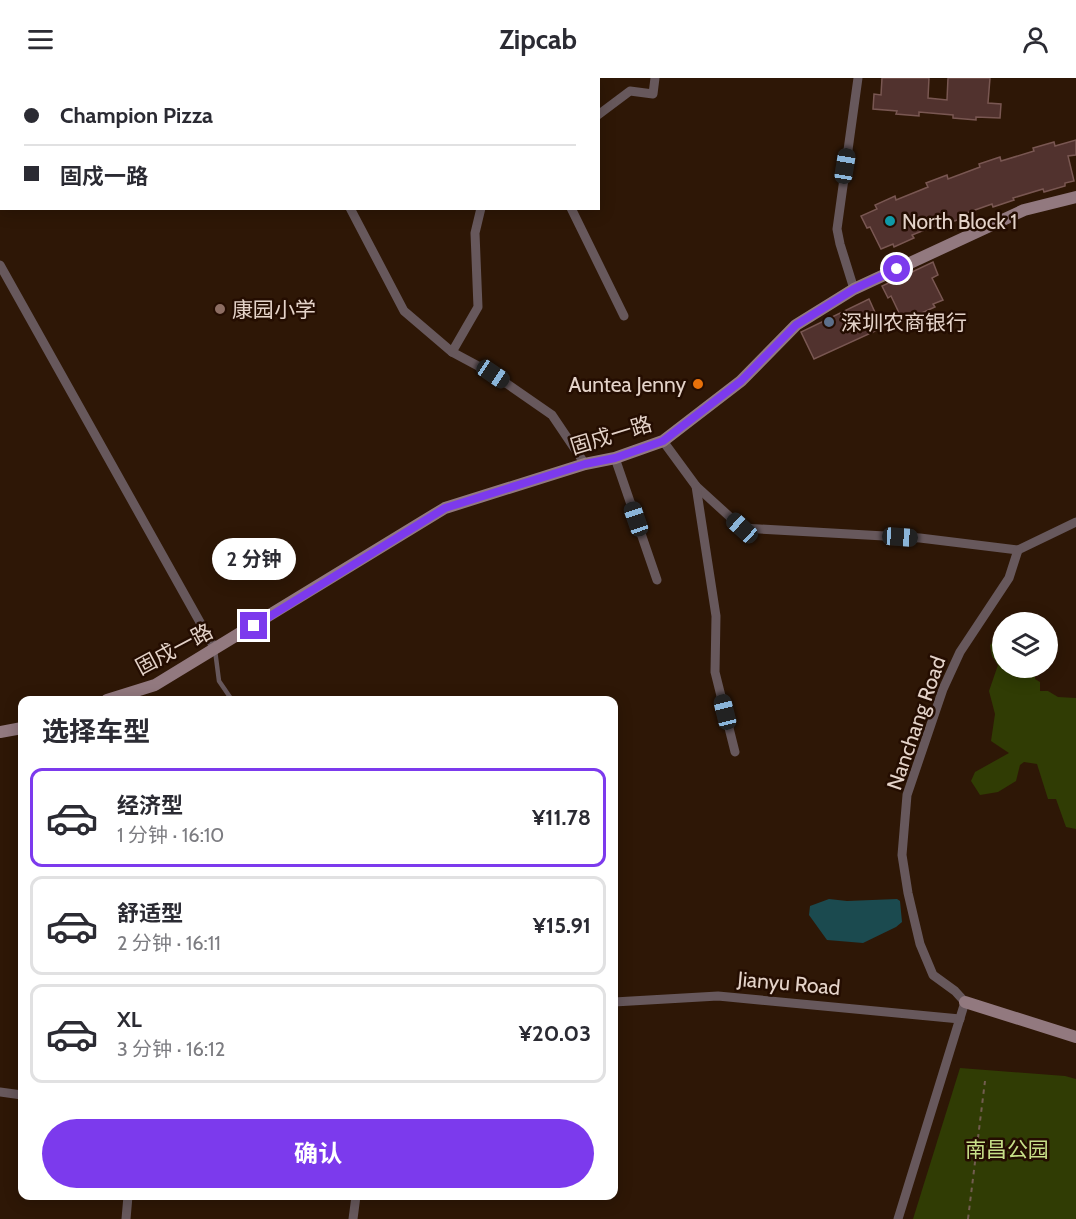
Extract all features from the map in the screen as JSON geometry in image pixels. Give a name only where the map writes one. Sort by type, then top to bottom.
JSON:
[{"type":"street","points":[[600,114],[630,91],[653,94],[655,78]]},
{"type":"street","points":[[854,289],[837,230],[858,78]]},
{"type":"street","name":"固戍一路","points":[[120,696],[154,685],[445,508],[585,464],[615,458],[663,441],[741,381],[796,325],[854,289],[1024,210],[1076,197]]},
{"type":"street","points":[[351,210],[404,311],[452,352],[493,374],[552,415],[585,464]]},
{"type":"street","points":[[452,352],[478,307],[475,232],[481,210]]},
{"type":"street","points":[[572,210],[624,316]]},
{"type":"street","points":[[0,265],[215,649]]},
{"type":"street","points":[[663,441],[696,486],[742,528],[920,538],[1018,550],[1076,522]]},
{"type":"street","points":[[615,458],[657,580]]},
{"type":"street","points":[[696,486],[716,616],[715,672],[735,752]]},
{"type":"street","name":"Nanchang Road","points":[[965,1002],[955,991],[933,975],[920,944],[902,855],[907,795],[956,661],[1009,578],[1018,550]]},
{"type":"street","points":[[0,732],[18,729]]},
{"type":"street","name":"Jianyu Road","points":[[618,1002],[718,996],[960,1019]]},
{"type":"street","points":[[898,1219],[965,1002],[1076,1037]]},
{"type":"street","points":[[0,1092],[18,1094]]},
{"type":"street","points":[[126,1219],[128,1200]]},
{"type":"street","points":[[353,1219],[355,1200]]},
{"type":"lane","points":[[215,649],[219,681],[229,696]]},
{"type":"path","points":[[968,1219],[985,1081]]},
{"type":"green space","points":[[994,678],[1035,678],[1040,682],[1040,691],[1048,691],[1058,697],[1076,698],[1076,829],[1066,827],[1056,799],[1048,799],[1037,764],[1024,762],[1020,765],[1016,781],[998,792],[980,795],[971,781],[975,772],[1009,753],[991,741],[995,714],[989,691]]},
{"type":"green space","name":"南昌公园","points":[[960,1068],[1065,1076],[1076,1079],[1076,1219],[913,1219]]},
{"type":"water","points":[[829,899],[847,901],[897,899],[900,901],[902,922],[863,943],[827,940],[809,915],[810,906]]},
{"type":"building","points":[[882,78],[929,78],[928,98],[947,100],[948,78],[990,78],[988,103],[1001,104],[1000,118],[976,117],[976,120],[919,112],[919,116],[873,109],[874,94],[881,95]]},
{"type":"building","points":[[1076,140],[1076,155],[1068,156],[1074,181],[1065,183],[1065,186],[1044,192],[1043,189],[993,207],[992,204],[975,210],[962,215],[963,218],[943,225],[942,223],[912,235],[914,238],[894,247],[893,244],[881,249],[870,227],[867,228],[861,216],[877,209],[875,205],[895,196],[896,200],[928,187],[926,183],[947,175],[948,179],[1000,157],[1001,161],[1054,142],[1055,146]]},
{"type":"building","points":[[933,262],[938,275],[932,278],[943,300],[933,304],[935,307],[902,319],[891,296],[888,298],[882,286]]},
{"type":"building","points":[[869,299],[882,328],[814,359],[801,332]]},
{"type":"place","name":"North Block 1","points":[[890,221]]},
{"type":"place","name":"康园小学","points":[[220,309]]},
{"type":"place","name":"深圳农商银行","points":[[829,322]]},
{"type":"place","name":"Auntea Jenny","points":[[698,384]]},
{"type":"route","points":[[254,626],[445,508],[585,464],[615,458],[663,441],[741,381],[796,325],[854,289],[897,269]]}]
